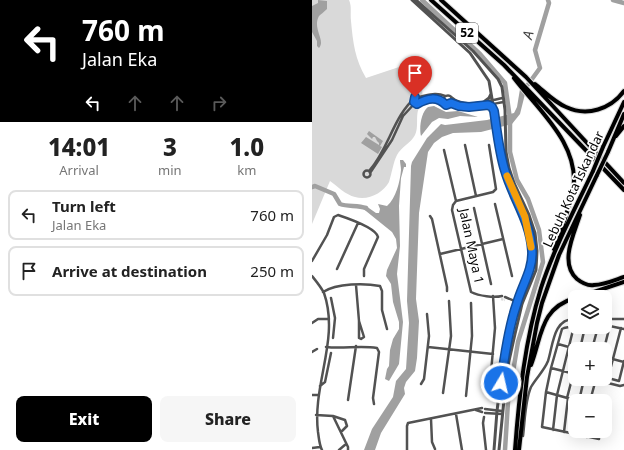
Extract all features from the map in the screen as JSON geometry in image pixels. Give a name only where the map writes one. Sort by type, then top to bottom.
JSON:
[{"type":"highway","name":"52","points":[[431,0],[504,65],[624,190]]},
{"type":"highway","name":"52","points":[[441,0],[526,77],[610,166],[624,183]]},
{"type":"highway","points":[[504,65],[560,135],[569,153],[573,170],[574,184],[572,197],[542,287]]},
{"type":"highway","points":[[526,77],[561,104],[578,111],[590,111],[605,107],[616,100],[624,91]]},
{"type":"highway","name":"Lebuh Kota Iskandar","points":[[515,450],[520,396],[528,346],[542,287],[565,231],[624,102]]},
{"type":"highway","name":"Lebuh Kota Iskandar","points":[[520,450],[526,378],[542,303],[559,255],[608,152],[624,114]]},
{"type":"highway","points":[[612,142],[624,126]]},
{"type":"highway","points":[[610,166],[624,178]]},
{"type":"highway","points":[[607,174],[624,194]]},
{"type":"highway","points":[[584,203],[570,249],[568,262],[570,270],[579,281],[592,286],[624,277]]},
{"type":"highway","points":[[603,290],[624,283]]},
{"type":"highway","points":[[526,378],[536,353],[543,325],[547,317],[562,303],[568,301]]},
{"type":"street","points":[[412,0],[470,53],[489,82],[504,170],[525,217],[530,234],[532,251],[531,269],[517,303],[502,370],[494,450]]},
{"type":"street","points":[[416,0],[473,51],[498,79],[502,87],[504,102],[506,152],[509,168],[514,183],[530,215],[535,233],[537,251],[536,270],[522,304],[507,370],[499,450]]},
{"type":"street","points":[[485,75],[490,70]]},
{"type":"street","points":[[485,103],[489,98],[491,91]]},
{"type":"street","points":[[494,113],[490,106],[485,103],[457,102],[451,97],[437,93],[416,97],[403,111],[370,172],[392,140],[403,116],[415,103],[417,104],[432,99],[443,101],[446,105],[451,103],[464,107],[485,103],[493,102],[504,102]]},
{"type":"street","points":[[443,101],[445,96]]},
{"type":"street","points":[[419,97],[420,102]]},
{"type":"street","points":[[451,97],[451,103]]},
{"type":"street","points":[[493,102],[503,98]]},
{"type":"street","points":[[414,99],[415,103]]},
{"type":"street","points":[[465,145],[476,196]]},
{"type":"street","points":[[456,201],[493,192],[496,189],[489,145]]},
{"type":"street","name":"Jalan Maya 1","points":[[444,150],[456,201],[452,210],[471,292],[503,298],[522,304]]},
{"type":"street","points":[[495,204],[512,276]]},
{"type":"street","points":[[474,208],[491,284]]},
{"type":"street","points":[[312,261],[327,235],[335,215],[338,215],[375,231],[378,236],[364,269],[364,276]]},
{"type":"street","points":[[430,216],[440,254],[447,291]]},
{"type":"street","points":[[337,269],[358,223]]},
{"type":"street","points":[[440,254],[503,239]]},
{"type":"street","points":[[312,276],[323,292],[327,306],[330,331],[326,347],[316,415],[320,449],[312,448]]},
{"type":"street","points":[[323,292],[333,288],[363,284],[379,286],[382,288],[382,310],[387,329]]},
{"type":"street","points":[[356,285],[360,322],[364,337],[361,339],[358,338],[360,322]]},
{"type":"street","points":[[489,394],[495,328],[493,296]]},
{"type":"street","points":[[331,298],[335,318],[333,338]]},
{"type":"street","points":[[443,393],[450,336],[449,301]]},
{"type":"street","points":[[466,396],[472,336],[471,303]]},
{"type":"street","points":[[327,306],[333,306]]},
{"type":"street","points":[[422,384],[424,379],[429,336],[427,314]]},
{"type":"street","points":[[312,323],[318,319],[329,319]]},
{"type":"street","points":[[612,319],[624,319]]},
{"type":"street","points":[[520,450],[531,388],[548,361],[558,327],[568,321]]},
{"type":"street","points":[[612,325],[623,328],[613,359],[608,378],[619,381],[624,362],[613,359]]},
{"type":"street","points":[[568,327],[563,328],[551,368],[546,392],[542,427],[568,432]]},
{"type":"street","points":[[558,344],[568,347]]},
{"type":"street","points":[[326,347],[341,348],[356,346],[376,348],[378,350],[374,404]]},
{"type":"street","points":[[348,400],[356,346]]},
{"type":"street","points":[[428,347],[493,354]]},
{"type":"street","points":[[312,352],[317,349]]},
{"type":"street","points":[[553,430],[556,395],[568,351]]},
{"type":"street","points":[[320,386],[325,382],[331,353]]},
{"type":"street","points":[[324,362],[329,363]]},
{"type":"street","points":[[551,368],[568,372]]},
{"type":"street","points":[[612,384],[620,386],[624,385]]},
{"type":"street","points":[[546,392],[568,398],[564,432]]},
{"type":"street","points":[[312,395],[318,395]]},
{"type":"street","points":[[407,450],[408,423],[484,409],[502,413]]},
{"type":"street","points":[[476,410],[483,413],[497,412]]},
{"type":"street","points":[[456,414],[462,450]]},
{"type":"street","points":[[316,415],[333,416],[346,421],[347,426],[341,432]]},
{"type":"street","points":[[333,416],[348,450]]},
{"type":"street","points":[[484,417],[482,423],[486,450]]},
{"type":"street","points":[[431,419],[432,442],[435,449]]},
{"type":"street","points":[[339,450],[346,444]]},
{"type":"shaded area","points":[[312,0],[349,0],[355,51],[359,64],[366,78],[399,67],[422,87],[423,104],[418,110],[415,135],[397,155],[389,182],[383,190],[370,197],[360,198],[348,194],[330,181],[312,224]]},
{"type":"shaded area","points":[[318,0],[327,1],[327,9],[319,16],[317,21],[321,41],[319,48],[312,32],[312,6],[318,3]]},
{"type":"shaded area","points":[[520,89],[525,94],[520,114],[512,124],[481,132],[453,133],[442,137],[434,143],[428,152],[419,213],[416,299],[419,321],[415,371],[406,382],[404,388],[405,394],[381,433],[375,450],[364,450],[372,429],[393,397],[396,381],[406,369],[409,323],[407,301],[412,162],[427,138],[441,124],[445,125],[487,120],[514,113],[517,107]]},
{"type":"shaded area","points":[[434,106],[446,112],[458,111],[478,117],[460,116],[448,119],[439,118],[432,122],[421,136],[420,125],[422,116],[428,107]]},
{"type":"shaded area","points":[[369,131],[383,141],[380,146],[382,147],[378,154],[361,143],[366,137],[379,145],[375,137],[372,139],[367,134]]},
{"type":"shaded area","points":[[400,160],[403,160],[406,164],[401,178],[399,206],[400,246],[397,274],[403,322],[399,364],[389,381],[385,379],[389,366],[390,350],[393,339],[399,329],[399,322],[393,302],[391,284],[386,276],[387,270],[397,248],[396,239],[392,232],[361,207],[366,206],[376,213],[379,213],[380,209],[378,204],[387,206],[390,203],[399,185],[401,170]]},
{"type":"waterway","points":[[422,0],[480,54],[505,83],[510,119],[510,152],[517,180],[528,199],[539,230],[543,262],[518,342],[508,402],[505,450]]},
{"type":"waterway","name":"A","points":[[524,90],[540,68],[535,50],[549,3],[548,0]]},
{"type":"waterway","points":[[613,0],[624,3]]},
{"type":"waterway","points":[[312,187],[315,186],[334,194],[340,204],[366,208]]},
{"type":"tunnel","points":[[501,299],[505,300]]},
{"type":"slow traffic","points":[[507,176],[525,217],[530,234],[531,247]]},
{"type":"route","points":[[415,97],[414,102],[416,104],[429,99],[438,99],[443,101],[446,105],[451,103],[469,107],[488,105],[492,107],[494,111],[504,170],[525,217],[530,234],[532,251],[531,269],[517,303],[502,370],[501,383]]}]
